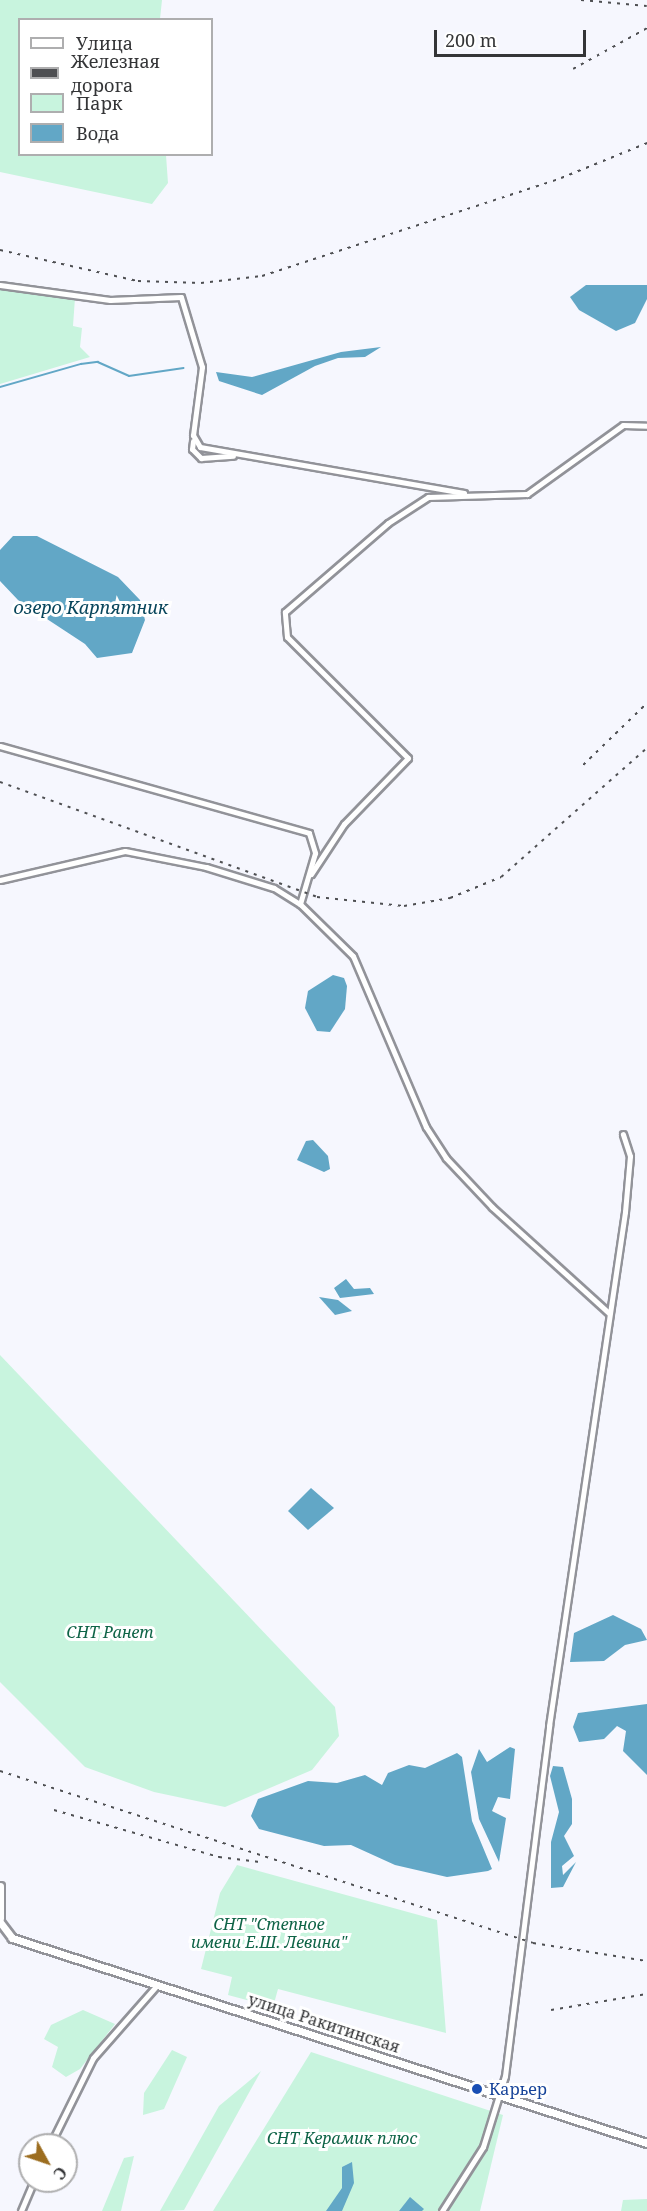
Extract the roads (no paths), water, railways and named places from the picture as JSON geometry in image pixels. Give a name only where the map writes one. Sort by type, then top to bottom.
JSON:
[{"type":"street","points":[[0,285],[110,300],[182,297],[202,367],[192,449],[201,458],[233,456]]},
{"type":"street","points":[[308,878],[344,824],[408,758],[287,637],[285,612],[413,505],[429,497],[514,496],[541,487],[623,425],[647,426]]},
{"type":"street","points":[[193,441],[233,456],[468,495]]},
{"type":"street","points":[[0,746],[299,826],[314,840],[308,878],[300,904]]},
{"type":"street","points":[[0,880],[125,851],[206,867],[274,888],[300,904],[353,956],[411,1097],[446,1158],[538,1253],[609,1313]]},
{"type":"street","points":[[442,2211],[483,2147],[502,2094],[630,1174],[623,1134]]},
{"type":"street","name":"улица Ракитинская","points":[[0,1886],[2,1932],[647,2143]]},
{"type":"street","points":[[56,2133],[93,2058],[158,1984]]},
{"type":"street","points":[[21,2211],[29,2193]]},
{"type":"water","points":[[586,285],[647,285],[647,299],[635,323],[616,331],[579,310],[570,297]]},
{"type":"water","points":[[381,347],[365,357],[338,358],[315,366],[262,395],[219,381],[216,372],[252,377],[341,352]]},
{"type":"water","name":"озеро Карпятник","points":[[13,536],[37,536],[118,577],[140,600],[145,620],[132,653],[97,658],[85,644],[18,600],[0,581],[0,550]]},
{"type":"water","points":[[333,975],[344,978],[347,986],[345,1009],[330,1032],[317,1031],[305,1008],[308,991]]},
{"type":"water","points":[[313,1140],[328,1156],[330,1169],[324,1172],[297,1160],[306,1141]]},
{"type":"water","points":[[346,1279],[354,1289],[370,1288],[374,1294],[340,1298],[334,1288]]},
{"type":"water","points":[[319,1297],[338,1300],[352,1311],[335,1315]]},
{"type":"water","points":[[311,1488],[334,1508],[308,1530],[288,1511]]},
{"type":"water","points":[[613,1615],[641,1629],[647,1640],[625,1645],[604,1661],[570,1662],[574,1633]]},
{"type":"water","points":[[647,1704],[647,1775],[623,1751],[626,1731],[617,1726],[604,1739],[579,1742],[573,1727],[578,1713]]},
{"type":"water","points":[[510,1747],[515,1749],[510,1799],[498,1797],[492,1811],[506,1818],[499,1862],[479,1819],[471,1772],[479,1749],[487,1762]]},
{"type":"water","points":[[457,1753],[462,1757],[472,1821],[492,1869],[488,1871],[447,1877],[395,1865],[351,1845],[324,1846],[259,1829],[251,1816],[258,1799],[308,1781],[337,1783],[365,1775],[382,1785],[388,1773],[409,1765],[425,1768]]},
{"type":"water","points":[[553,1766],[563,1767],[572,1799],[572,1824],[564,1836],[574,1856],[562,1866],[563,1875],[576,1862],[563,1887],[551,1888],[551,1842],[559,1812],[550,1776]]},
{"type":"water","points":[[352,2162],[354,2183],[342,2211],[326,2211],[342,2188],[342,2167]]},
{"type":"water","points":[[410,2197],[424,2209],[422,2211],[399,2211]]},
{"type":"waterway","points":[[0,387],[81,364],[98,362],[129,376],[183,368]]},
{"type":"railway","points":[[581,0],[647,6]]},
{"type":"railway","points":[[573,69],[647,28]]},
{"type":"railway","points":[[0,250],[138,281],[201,283],[262,276],[561,178],[647,143]]},
{"type":"railway","points":[[583,765],[647,703]]},
{"type":"railway","points":[[0,782],[317,897],[404,906],[450,898],[501,877],[647,748]]},
{"type":"railway","points":[[0,1771],[533,1943],[647,1961]]},
{"type":"railway","points":[[54,1810],[219,1857],[260,1862]]},
{"type":"railway","points":[[551,2010],[647,1994]]},
{"type":"place","name":"Карьер","points":[[477,2089]]},
{"type":"park label","name":"СНТ Ранет","points":[[110,1632]]},
{"type":"park label","name":"СНТ \"Степное имени Е.Ш. Левина\"","points":[[269,1933]]},
{"type":"park label","name":"СНТ Керамик плюс","points":[[342,2138]]}]
